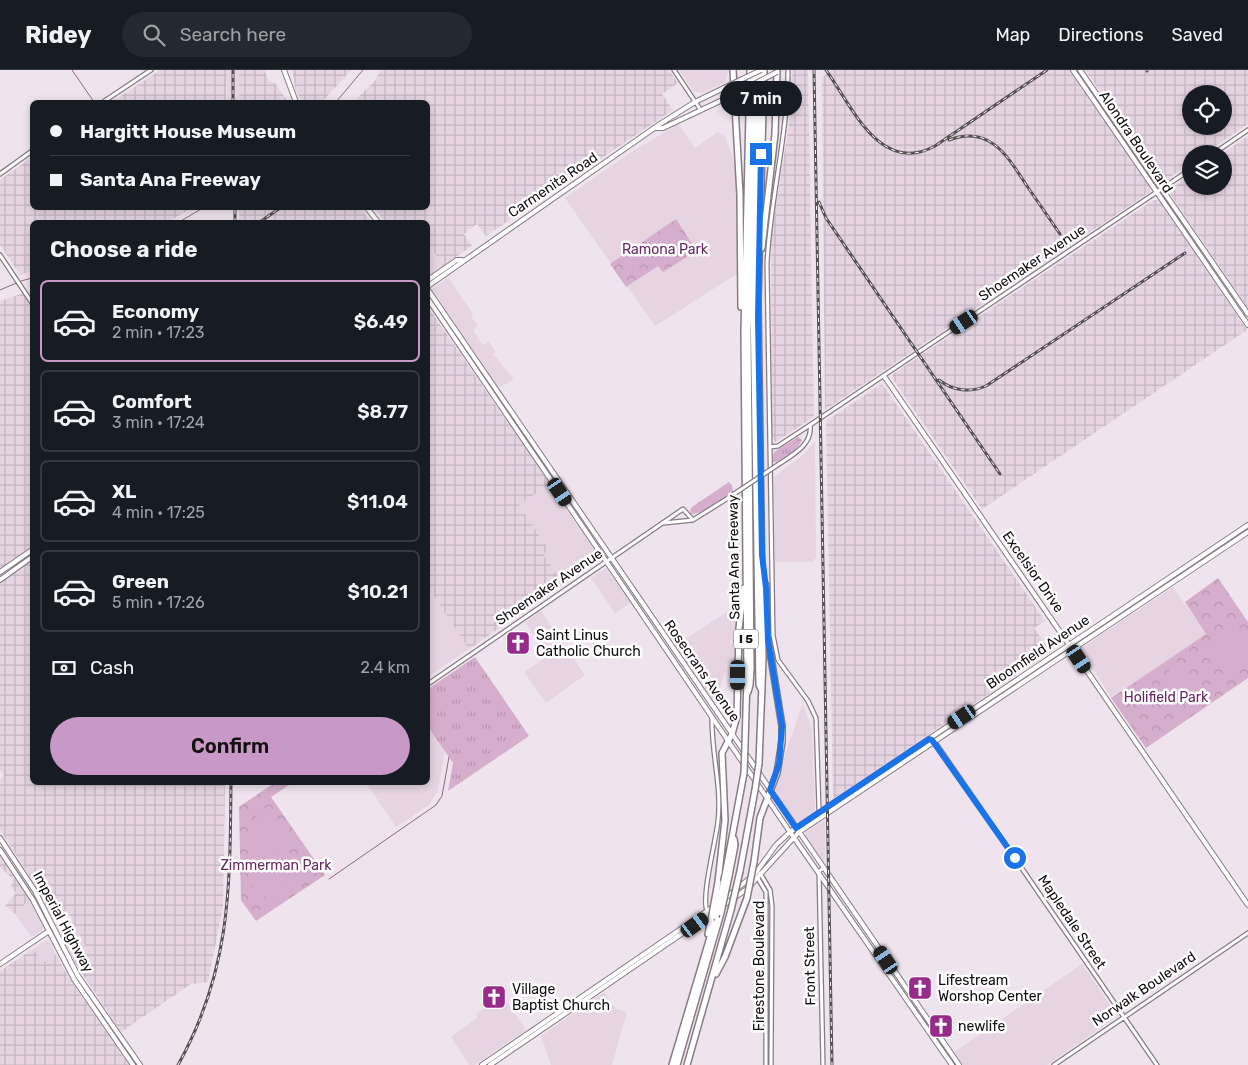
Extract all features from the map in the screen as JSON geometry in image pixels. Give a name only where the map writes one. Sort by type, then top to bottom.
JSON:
[{"type":"highway","points":[[733,70],[732,84],[740,220],[740,290],[744,332]]},
{"type":"highway","name":"Santa Ana Freeway","points":[[672,1065],[703,961],[710,916],[727,876],[744,773],[746,695],[744,332],[750,70]]},
{"type":"highway","points":[[746,695],[750,685],[751,668],[748,332],[754,70]]},
{"type":"highway","points":[[761,70],[752,338],[759,685],[762,691]]},
{"type":"highway","name":"Santa Ana Freeway","points":[[687,1065],[731,910],[755,790],[758,763],[762,691],[758,301],[761,70]]},
{"type":"highway","points":[[758,301],[775,134],[778,71]]},
{"type":"highway","points":[[712,981],[725,957],[747,898],[760,818],[779,764],[782,726],[768,640],[766,588],[762,555]]},
{"type":"highway","points":[[710,916],[718,882],[725,820],[722,753],[729,742],[737,716],[739,628],[745,583]]},
{"type":"highway","points":[[677,1065],[721,914],[727,876]]},
{"type":"main road","points":[[284,70],[295,100]]},
{"type":"main road","name":"Carmenita Road","points":[[430,279],[457,260],[462,260],[657,128],[660,124],[695,102],[761,70]]},
{"type":"main road","name":"Alondra Boulevard","points":[[1073,70],[1248,325]]},
{"type":"main road","name":"Alondra Boulevard","points":[[1080,70],[1248,314]]},
{"type":"main road","name":"Carmenita Road","points":[[657,128],[663,128],[733,95],[778,71]]},
{"type":"main road","points":[[1083,85],[1088,82]]},
{"type":"main road","points":[[369,210],[376,220]]},
{"type":"main road","name":"Carmenita Road","points":[[430,285],[461,264],[462,260]]},
{"type":"main road","name":"Rosecrans Avenue","points":[[430,293],[958,1065]]},
{"type":"main road","name":"Rosecrans Avenue","points":[[430,302],[790,832],[819,871],[952,1065]]},
{"type":"main road","name":"Excelsior Drive","points":[[884,376],[1248,905]]},
{"type":"main road","points":[[583,526],[588,524]]},
{"type":"main road","name":"Bloomfield Avenue","points":[[758,874],[776,845],[790,832],[935,742],[1248,525]]},
{"type":"main road","name":"Bloomfield Avenue","points":[[490,1065],[559,1015],[710,916],[758,874],[798,832],[820,815],[936,734],[1248,532]]},
{"type":"main road","points":[[0,572],[30,551]]},
{"type":"main road","points":[[0,580],[30,558]]},
{"type":"main road","points":[[8,567],[11,572]]},
{"type":"main road","points":[[675,662],[680,659]]},
{"type":"main road","points":[[683,672],[687,669]]},
{"type":"main road","points":[[691,684],[696,681]]},
{"type":"main road","points":[[947,733],[947,727],[953,729]]},
{"type":"main road","points":[[929,739],[935,742],[936,734]]},
{"type":"main road","name":"Imperial Highway","points":[[0,838],[33,886],[78,976],[140,1065]]},
{"type":"main road","name":"Imperial Highway","points":[[0,850],[30,895],[74,979],[133,1065]]},
{"type":"main road","points":[[0,964],[53,928]]},
{"type":"main road","name":"Bloomfield Avenue","points":[[482,1065],[507,1051]]},
{"type":"street","points":[[107,100],[151,70]]},
{"type":"street","points":[[674,70],[700,110]]},
{"type":"street","points":[[788,70],[786,107],[770,212],[767,258],[773,635],[778,660],[808,701],[816,718],[820,815]]},
{"type":"street","points":[[1226,145],[1248,130]]},
{"type":"street","points":[[0,174],[30,152]]},
{"type":"street","name":"Shoemaker Avenue","points":[[770,447],[778,446],[804,429],[1182,175]]},
{"type":"street","points":[[0,255],[30,299]]},
{"type":"street","points":[[661,524],[693,520],[728,498],[802,448],[811,434],[810,425]]},
{"type":"street","points":[[804,429],[809,436]]},
{"type":"street","name":"Shoemaker Avenue","points":[[430,683],[683,509],[693,520]]},
{"type":"street","points":[[710,916],[704,897],[713,854],[719,807],[712,717]]},
{"type":"street","name":"Mapledale Street","points":[[935,742],[1157,1065]]},
{"type":"street","points":[[819,871],[824,868]]},
{"type":"street","name":"Front Street","points":[[819,871],[823,1065]]},
{"type":"street","name":"Firestone Boulevard","points":[[758,874],[766,892],[767,908],[766,1065]]},
{"type":"street","name":"Firestone Boulevard","points":[[758,874],[770,890],[772,906],[771,1065]]},
{"type":"street","name":"Norwalk Boulevard","points":[[1054,1065],[1248,933]]},
{"type":"shaded area","points":[[160,70],[227,70],[226,100],[115,100]]},
{"type":"shaded area","points":[[227,70],[239,70],[239,100],[227,100]]},
{"type":"shaded area","points":[[239,70],[264,70],[269,81],[275,83],[287,100],[239,100]]},
{"type":"shaded area","points":[[292,70],[351,70],[324,100],[302,100],[296,92]]},
{"type":"shaded area","points":[[381,70],[669,70],[678,83],[662,94],[673,110],[486,236],[477,224],[464,234],[472,246],[443,266],[430,246],[430,220],[384,220],[376,210],[430,210],[430,100],[355,100],[375,81]]},
{"type":"shaded area","points":[[679,70],[729,70],[725,82],[703,93],[693,91]]},
{"type":"shaded area","points":[[792,70],[808,70],[814,417],[775,442],[772,436],[771,239],[790,117]]},
{"type":"shaded area","points":[[832,70],[1070,70],[1151,188],[1150,192],[825,410],[822,77]]},
{"type":"shaded area","points":[[1085,70],[1248,70],[1248,124],[1232,135],[1232,85],[1182,85],[1182,135],[1232,135],[1217,145],[1182,145],[1182,169],[1163,182]]},
{"type":"shaded area","points":[[678,124],[695,148],[718,132],[725,136],[735,164],[738,222],[737,274],[655,326],[565,198],[630,153]]},
{"type":"shaded area","points":[[1248,136],[1248,308],[1168,191],[1182,181],[1182,195],[1232,195],[1232,147]]},
{"type":"shaded area","points":[[30,158],[30,210],[189,210],[171,220],[30,220],[30,272],[20,275],[0,245],[0,180]]},
{"type":"shaded area","points":[[1154,200],[1159,200],[1247,330],[982,509],[892,378],[893,374]]},
{"type":"shaded area","points":[[239,210],[362,210],[369,220],[239,220]]},
{"type":"shaded area","points":[[430,246],[443,266],[430,275]]},
{"type":"shaded area","points":[[448,277],[473,314],[471,316],[478,326],[473,330],[483,345],[489,342],[496,352],[493,354],[514,379],[501,387],[499,387],[432,290]]},
{"type":"shaded area","points":[[30,291],[30,785],[225,785],[223,906],[208,982],[191,984],[121,1032],[74,961],[88,951],[69,914],[53,919],[35,884],[0,830],[0,779],[4,776],[0,770],[0,301]]},
{"type":"shaded area","points":[[430,310],[550,484],[519,505],[549,550],[543,554],[563,584],[469,649],[430,590]]},
{"type":"shaded area","points":[[880,385],[883,385],[1045,621],[1034,628],[1051,652],[833,799],[826,421]]},
{"type":"shaded area","points":[[815,441],[816,559],[813,562],[775,562],[774,477],[805,453]]},
{"type":"shaded area","points":[[549,485],[599,556],[599,560],[563,584],[543,554],[549,550],[519,505]]},
{"type":"shaded area","points":[[605,568],[631,603],[615,613],[591,578]]},
{"type":"shaded area","points":[[1173,587],[1206,634],[1111,697],[1080,649]]},
{"type":"shaded area","points":[[430,590],[469,649],[430,676]]},
{"type":"shaded area","points":[[738,606],[735,663],[728,662],[725,665],[726,671],[716,698],[712,699],[675,646]]},
{"type":"shaded area","points":[[541,611],[585,675],[546,703],[524,672],[548,656],[525,622]]},
{"type":"shaded area","points":[[803,703],[812,730],[815,808],[814,812],[799,822],[795,821],[775,790]]},
{"type":"shaded area","points":[[430,730],[445,752],[438,790],[429,805],[396,827],[367,785],[430,785]]},
{"type":"shaded area","points":[[825,820],[825,860],[823,861],[805,835],[806,832]]},
{"type":"shaded area","points":[[0,855],[29,900],[15,914],[5,906],[16,893],[11,887],[13,879],[0,867]]},
{"type":"shaded area","points":[[29,900],[43,927],[42,931],[32,937],[15,914]]},
{"type":"shaded area","points":[[73,921],[88,951],[74,961],[60,933],[61,930]]},
{"type":"shaded area","points":[[46,940],[49,941],[56,955],[43,964],[33,949]]},
{"type":"shaded area","points":[[33,949],[43,963],[56,955],[67,975],[129,1065],[0,1065],[0,971]]},
{"type":"shaded area","points":[[1082,964],[1118,1016],[1047,1065],[963,1065],[954,1052]]},
{"type":"shaded area","points":[[604,992],[616,1009],[627,1012],[612,1065],[551,1065],[541,1036]]},
{"type":"shaded area","points":[[503,996],[525,1031],[475,1065],[469,1065],[451,1037],[478,1017],[476,1014]]},
{"type":"green space","name":"Ramona Park","points":[[676,219],[693,245],[684,250],[687,257],[663,272],[658,266],[626,287],[610,264]]},
{"type":"green space","points":[[676,224],[681,242],[673,259],[656,242],[657,237]]},
{"type":"green space","points":[[798,437],[802,440],[793,452],[777,462],[772,462],[774,452]]},
{"type":"green space","points":[[729,482],[732,485],[733,492],[703,512],[691,514],[690,510],[692,507]]},
{"type":"green space","name":"Holifield Park","points":[[1218,578],[1248,622],[1248,678],[1146,748],[1111,698],[1206,634],[1185,602]]},
{"type":"green space","points":[[1239,633],[1248,639],[1248,660],[1228,674],[1206,645],[1222,635]]},
{"type":"green space","points":[[475,657],[529,736],[448,791],[453,763],[430,730],[430,688]]},
{"type":"green space","points":[[1181,660],[1202,691],[1173,712],[1165,696],[1163,683],[1164,677]]},
{"type":"green space","name":"Zimmerman Park","points":[[271,785],[289,785],[271,797],[325,875],[256,921],[241,900],[239,807]]},
{"type":"green space","points":[[268,806],[291,838],[290,842],[258,863],[251,846],[250,832],[256,818]]},
{"type":"green space","points":[[290,853],[299,857],[306,864],[310,873],[309,883],[286,877]]},
{"type":"green space","points":[[272,865],[290,893],[283,897],[265,897],[256,890],[248,878]]},
{"type":"waterway","points":[[72,70],[93,100]]},
{"type":"waterway","points":[[338,100],[363,70]]},
{"type":"waterway","points":[[182,220],[200,210]]},
{"type":"waterway","points":[[0,290],[30,279]]},
{"type":"waterway","points":[[329,879],[436,805],[442,796],[449,757]]},
{"type":"railway","points":[[233,70],[233,100]]},
{"type":"railway","points":[[814,70],[832,1065]]},
{"type":"railway","points":[[826,70],[857,118],[883,145],[898,152],[916,153],[935,146],[1047,70]]},
{"type":"railway","points":[[949,140],[963,136],[976,136],[996,146],[1013,164],[1060,234]]},
{"type":"railway","points":[[819,202],[826,218],[1000,474]]},
{"type":"railway","points":[[235,210],[235,220]]},
{"type":"railway","points":[[263,220],[277,210]]},
{"type":"railway","points":[[939,380],[950,387],[962,390],[974,390],[986,386],[1185,253]]},
{"type":"railway","points":[[178,1065],[195,1030],[218,962],[228,893],[231,785]]},
{"type":"place","name":"Saint Linus Catholic Church","points":[[518,643]]},
{"type":"place","name":"Lifestream Worshop Center","points":[[920,988]]},
{"type":"place","name":"Village Baptist Church","points":[[494,997]]},
{"type":"place","name":"newlife","points":[[941,1026]]},
{"type":"route","points":[[761,154],[758,351],[762,555],[766,588],[768,640],[775,693],[782,726],[779,764],[770,790],[796,828],[929,739],[935,742],[1015,858]]}]
